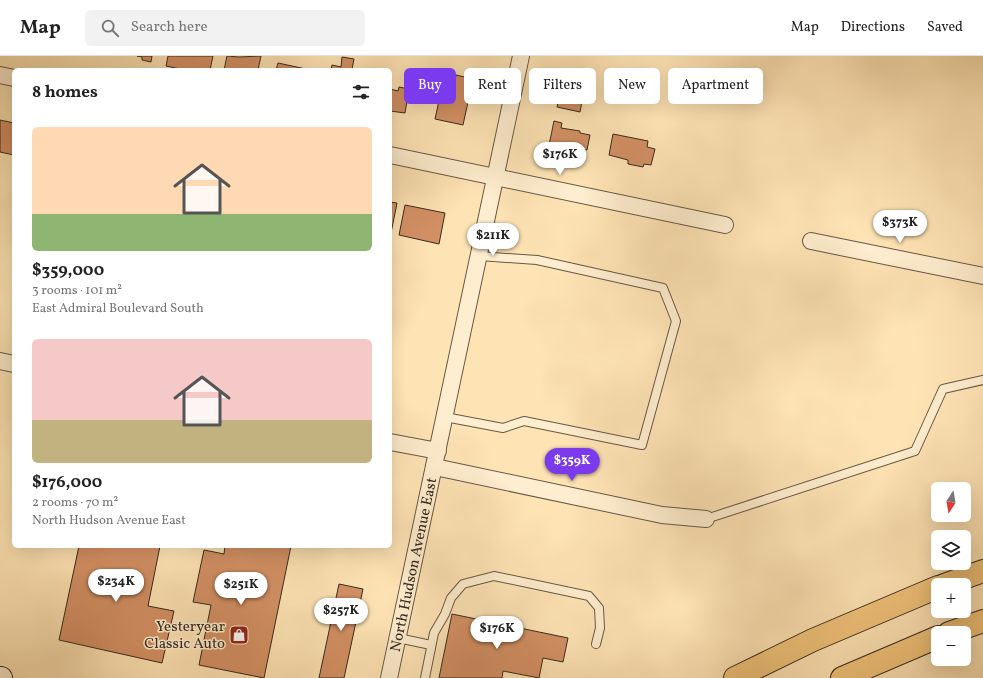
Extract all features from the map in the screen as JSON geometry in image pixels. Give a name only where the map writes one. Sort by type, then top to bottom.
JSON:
[{"type":"highway","points":[[964,578],[983,571]]},
{"type":"highway","points":[[735,678],[813,640],[931,590]]},
{"type":"highway","points":[[969,626],[983,621]]},
{"type":"highway","points":[[842,678],[931,640]]},
{"type":"street","name":"North Hudson Avenue East","points":[[389,678],[521,56]]},
{"type":"street","points":[[0,76],[12,78]]},
{"type":"street","points":[[392,155],[725,225]]},
{"type":"street","points":[[811,241],[983,276]]},
{"type":"street","points":[[0,362],[12,364]]},
{"type":"street","points":[[392,442],[438,451]]},
{"type":"street","points":[[434,467],[662,515],[706,519]]},
{"type":"lane","points":[[445,417],[503,428],[524,421],[642,445],[676,321],[663,288],[537,260],[479,256]]},
{"type":"lane","points":[[706,519],[915,451],[943,389],[983,380]]},
{"type":"lane","points":[[425,678],[434,633],[452,598],[463,584],[494,576],[589,596],[599,608],[600,628],[596,644]]},
{"type":"lane","points":[[398,638],[431,645]]},
{"type":"building","points":[[137,56],[152,56],[151,62],[142,60],[142,57]]},
{"type":"building","points":[[168,56],[213,56],[210,68],[176,68],[166,66]]},
{"type":"building","points":[[227,56],[261,56],[258,68],[224,68]]},
{"type":"building","points":[[342,57],[354,59],[352,68],[331,68],[332,65],[341,67]]},
{"type":"building","points":[[278,63],[301,68],[277,68]]},
{"type":"building","points":[[456,75],[464,77],[464,104],[468,104],[463,125],[435,119],[438,104],[456,104]]},
{"type":"building","points":[[399,87],[404,88],[404,104],[406,104],[405,113],[392,111],[392,90],[398,91]]},
{"type":"building","points":[[558,104],[581,104],[580,112],[557,107]]},
{"type":"building","points":[[0,120],[12,123],[12,155],[0,152]]},
{"type":"building","points":[[554,121],[562,123],[561,128],[580,131],[580,133],[590,135],[587,150],[577,148],[577,150],[549,145]]},
{"type":"building","points":[[613,134],[648,141],[647,147],[655,149],[651,165],[644,164],[643,167],[628,164],[628,160],[609,155]]},
{"type":"building","points":[[392,202],[397,203],[392,228]]},
{"type":"building","points":[[405,205],[445,213],[439,244],[399,235]]},
{"type":"building","points":[[79,548],[160,548],[148,606],[174,611],[162,663],[59,640]]},
{"type":"building","name":"Yesteryear Classic Auto","points":[[225,548],[291,548],[264,678],[199,665],[211,605],[193,602],[204,550],[224,554]]},
{"type":"building","points":[[339,584],[363,589],[344,678],[319,678]]},
{"type":"building","points":[[452,614],[568,638],[563,662],[543,658],[539,678],[503,671],[502,678],[439,678]]},
{"type":"place","name":"Yesteryear Classic Auto","points":[[239,635]]}]
